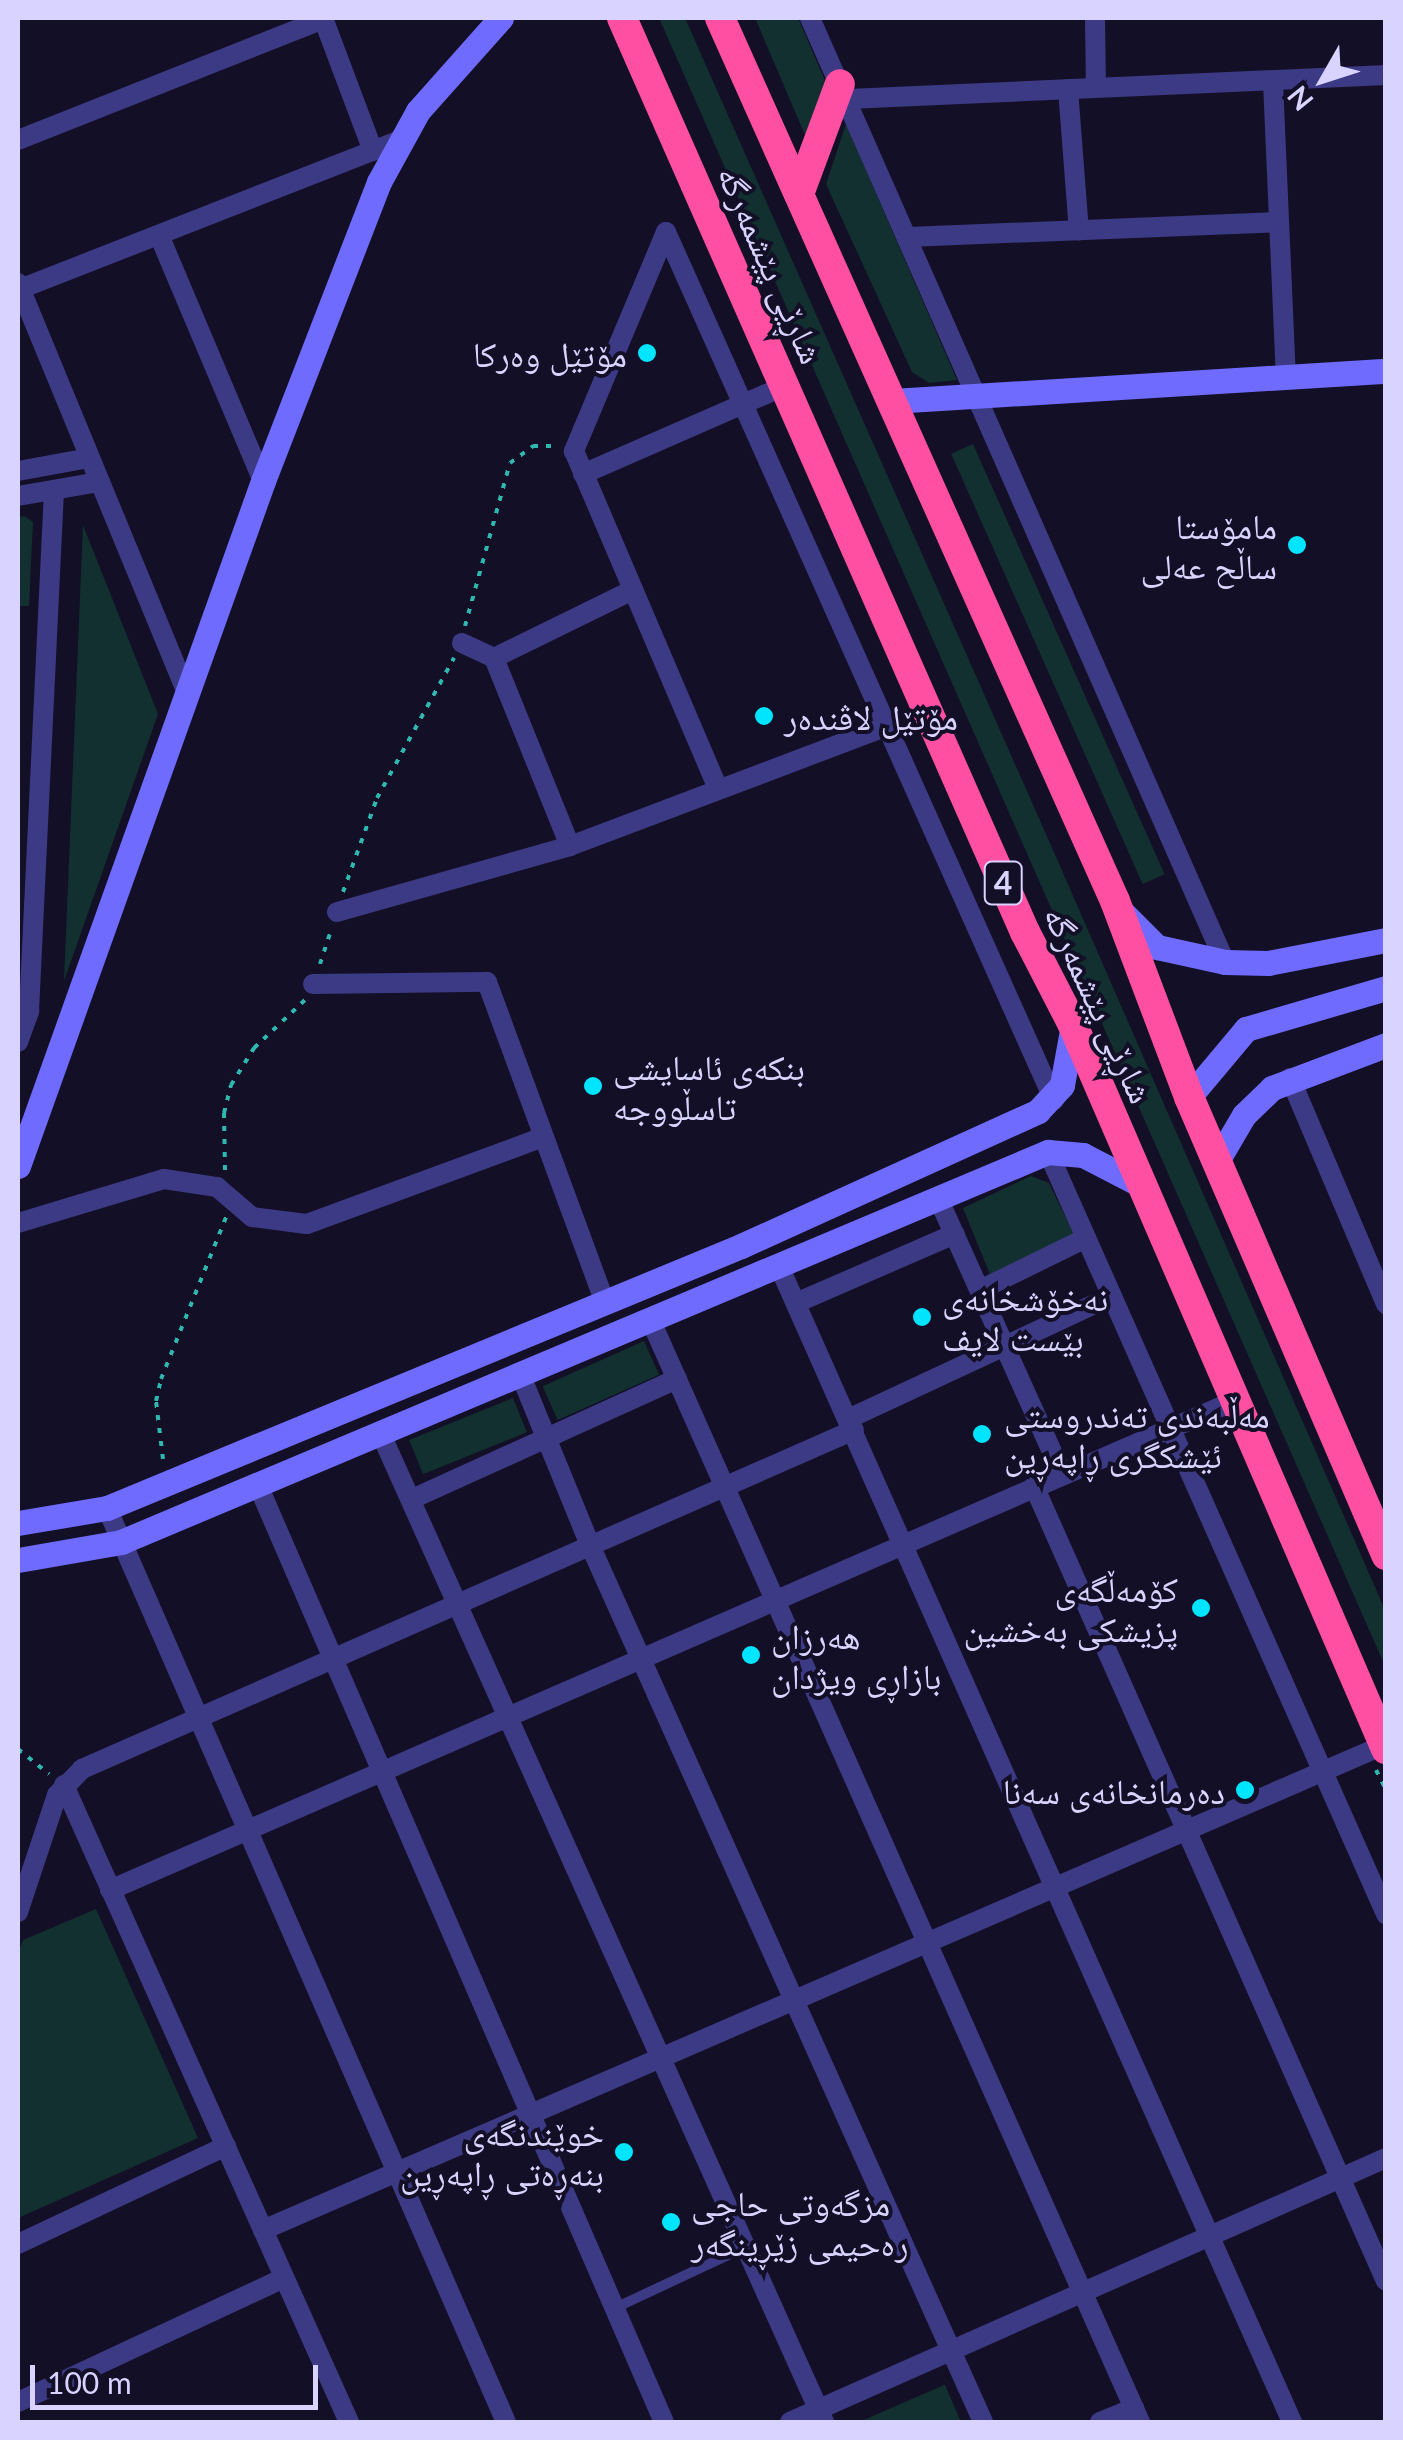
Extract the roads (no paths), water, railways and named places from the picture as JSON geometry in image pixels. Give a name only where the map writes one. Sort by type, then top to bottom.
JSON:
[{"type":"highway","name":"شاڕێی پێشمەرگە","points":[[622,18],[1025,932],[1072,1024],[1232,1402],[1385,1747]]},
{"type":"highway","name":"شاڕێی پێشمەرگە","points":[[720,18],[1114,901],[1189,1097],[1386,1555]]},
{"type":"highway","points":[[799,194],[844,92]]},
{"type":"main road","points":[[18,1166],[385,146],[502,18]]},
{"type":"main road","points":[[892,402],[978,393],[1386,371]]},
{"type":"main road","points":[[1114,901],[1140,937],[1158,948],[1224,962],[1268,963],[1386,940]]},
{"type":"main road","points":[[1189,1097],[1246,1028],[1386,988]]},
{"type":"main road","points":[[18,1524],[108,1508],[167,1484],[605,1302],[1054,1100],[1072,1024]]},
{"type":"main road","points":[[1217,1160],[1244,1115],[1290,1078],[1386,1045]]},
{"type":"main road","points":[[18,1560],[122,1542],[1048,1152],[1083,1156],[1139,1184]]},
{"type":"street","points":[[18,140],[323,18],[385,146],[19,286],[186,691]]},
{"type":"street","points":[[810,18],[978,393],[1224,962]]},
{"type":"street","points":[[1094,18],[1096,86]]},
{"type":"street","points":[[844,92],[1068,90],[1386,75]]},
{"type":"street","points":[[1273,82],[1276,222],[1286,375]]},
{"type":"street","points":[[1068,90],[1080,231]]},
{"type":"street","points":[[908,238],[1276,222]]},
{"type":"street","points":[[716,787],[574,451],[666,232],[1054,1100]]},
{"type":"street","points":[[159,234],[262,481]]},
{"type":"street","points":[[583,474],[784,386]]},
{"type":"street","points":[[18,470],[89,458]]},
{"type":"street","points":[[18,496],[98,482]]},
{"type":"street","points":[[18,1042],[29,1011],[54,490]]},
{"type":"street","points":[[494,658],[633,590]]},
{"type":"street","points":[[462,643],[494,658],[570,846]]},
{"type":"street","points":[[337,912],[570,846],[716,787],[887,726]]},
{"type":"street","points":[[314,984],[487,982],[605,1302]]},
{"type":"street","points":[[1290,1078],[1383,1293]]},
{"type":"street","points":[[18,1223],[164,1179],[216,1187],[252,1217],[307,1224],[544,1138]]},
{"type":"street","points":[[1048,1152],[1386,1914]]},
{"type":"street","points":[[938,1198],[1062,1474]]},
{"type":"street","points":[[796,1303],[955,1234]]},
{"type":"street","points":[[980,1290],[1086,1238]]},
{"type":"street","points":[[779,1266],[905,1542],[1292,2422]]},
{"type":"street","points":[[18,1912],[64,1785],[82,1769],[726,1486],[1005,1345],[1112,1296]]},
{"type":"street","points":[[651,1321],[778,1596],[1137,2416],[1100,2422]]},
{"type":"street","points":[[521,1376],[639,1656],[983,2422]]},
{"type":"street","points":[[412,1499],[677,1379]]},
{"type":"street","points":[[110,1890],[506,1713],[1232,1402]]},
{"type":"street","points":[[380,1432],[821,2416]]},
{"type":"street","points":[[257,1483],[664,2422]]},
{"type":"street","points":[[1034,1486],[1386,2280]]},
{"type":"street","points":[[108,1508],[251,1824],[506,2422]]},
{"type":"street","points":[[263,2230],[1185,1829],[1385,1747]]},
{"type":"street","points":[[64,1785],[348,2422]]},
{"type":"street","points":[[18,2244],[226,2146]]},
{"type":"street","points":[[790,2422],[821,2416],[952,2350],[1386,2158]]},
{"type":"street","points":[[18,2402],[284,2278]]},
{"type":"lane","points":[[615,2308],[745,2247]]},
{"type":"place","name":"مۆتێل وەرکا","points":[[647,353]]},
{"type":"place","name":"مامۆستا ساڵح عەلی","points":[[1297,545]]},
{"type":"place","name":"مۆتێل لاڤندەر","points":[[764,716]]},
{"type":"place","name":"بنکەی ئاسایشی تاسڵووجە","points":[[593,1086]]},
{"type":"place","name":"نەخۆشخانەی بێست لایف","points":[[922,1317]]},
{"type":"place","name":"مەڵبەندی تەندروستی ئێشکگری ڕاپەڕین","points":[[982,1434]]},
{"type":"place","name":"کۆمەڵگەی پزیشکی بەخشین","points":[[1201,1608]]},
{"type":"place","name":"ھەرزان بازاڕی ویژدان","points":[[751,1655]]},
{"type":"place","name":"دەرمانخانەی سەنا","points":[[1245,1790]]},
{"type":"place","name":"خوێندنگەی بنەڕەتی ڕاپەڕین","points":[[624,2152]]},
{"type":"place","name":"مزگەوتی حاجی رەحیمی زێڕینگەر","points":[[671,2222]]}]
